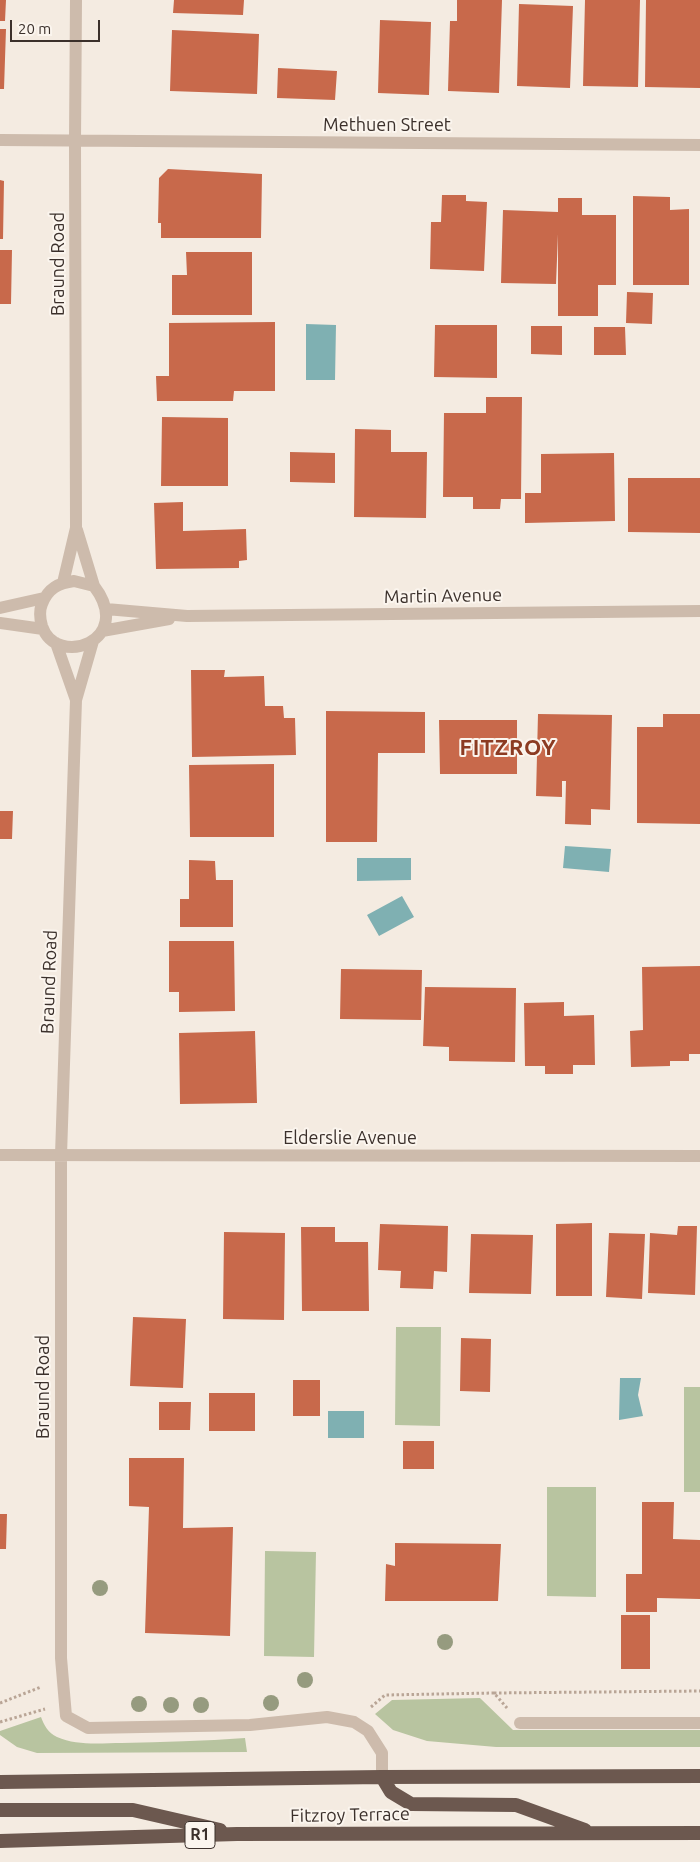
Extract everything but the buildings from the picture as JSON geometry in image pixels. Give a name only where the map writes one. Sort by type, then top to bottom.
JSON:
[{"type":"highway","points":[[382,1777],[391,1792],[411,1804],[516,1805],[595,1833]]},
{"type":"highway","points":[[0,1782],[382,1777],[696,1777]]},
{"type":"highway","points":[[0,1810],[133,1810],[237,1834]]},
{"type":"highway","name":"Fitzroy Terrace","points":[[0,1841],[237,1834],[700,1833]]},
{"type":"street","name":"Braund Road","points":[[63,582],[76,528],[76,0]]},
{"type":"street","name":"Methuen Street","points":[[0,140],[700,144]]},
{"type":"street","name":"Braund Road","points":[[76,528],[94,586]]},
{"type":"street","points":[[74,581],[94,586],[104,602],[106,620],[102,631],[93,641],[84,646],[75,648],[56,643],[43,629],[40,619],[40,608],[44,598],[63,582],[74,581]]},
{"type":"street","points":[[0,608],[44,598]]},
{"type":"street","name":"Martin Avenue","points":[[106,609],[186,616],[700,611]]},
{"type":"street","name":"Martin Avenue","points":[[102,631],[186,616]]},
{"type":"street","points":[[0,623],[43,629]]},
{"type":"street","name":"Braund Road","points":[[93,641],[76,700],[61,1155],[61,1658],[66,1716],[88,1728],[250,1725],[327,1717],[354,1722]]},
{"type":"street","name":"Braund Road","points":[[56,643],[76,700]]},
{"type":"street","name":"Elderslie Avenue","points":[[0,1155],[700,1156]]},
{"type":"street","points":[[354,1722],[368,1731],[382,1753],[382,1777]]},
{"type":"street","points":[[520,1723],[700,1723]]},
{"type":"path","points":[[0,1703],[63,1679]]},
{"type":"path","points":[[354,1722],[385,1695],[700,1691]]},
{"type":"path","points":[[494,1693],[520,1723]]},
{"type":"path","points":[[0,1722],[65,1703]]},
{"type":"green space","points":[[396,1327],[441,1327],[440,1426],[395,1425]]},
{"type":"green space","points":[[684,1387],[700,1387],[700,1492],[684,1492]]},
{"type":"green space","points":[[547,1487],[596,1487],[596,1597],[547,1596]]},
{"type":"green space","points":[[265,1551],[316,1552],[314,1657],[264,1656]]},
{"type":"green space","points":[[480,1698],[513,1730],[700,1730],[700,1747],[496,1747],[427,1741],[393,1730],[375,1714],[392,1700]]},
{"type":"green space","points":[[41,1717],[51,1733],[73,1742],[122,1743],[245,1738],[247,1752],[37,1753],[17,1747],[0,1735],[0,1731]]},
{"type":"water","points":[[306,324],[336,325],[335,380],[306,380]]},
{"type":"water","points":[[565,846],[611,849],[609,872],[563,868]]},
{"type":"water","points":[[357,858],[411,858],[411,880],[357,881]]},
{"type":"water","points":[[402,896],[414,917],[379,936],[367,915]]},
{"type":"water","points":[[620,1378],[641,1378],[638,1395],[643,1416],[619,1420]]},
{"type":"water","points":[[328,1411],[364,1411],[364,1438],[328,1438]]},
{"type":"district","name":"FITZROY","points":[[508,748]]}]
